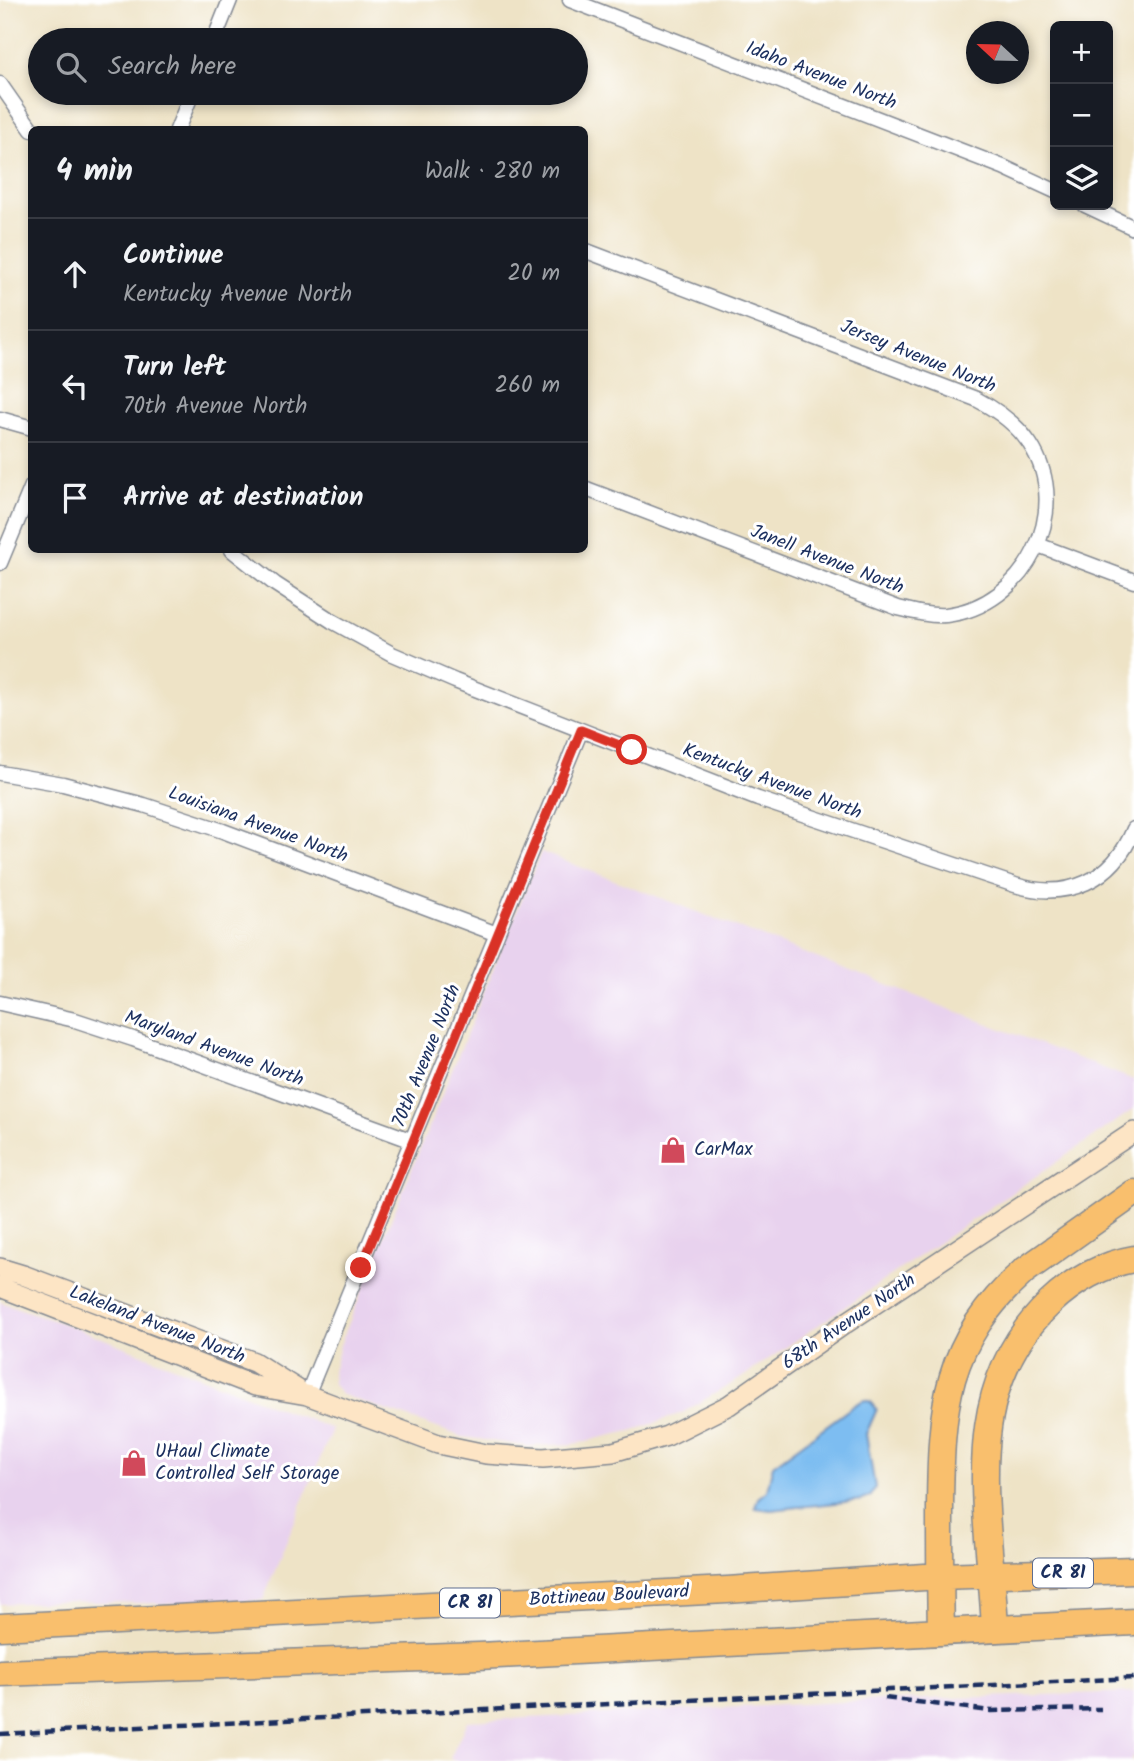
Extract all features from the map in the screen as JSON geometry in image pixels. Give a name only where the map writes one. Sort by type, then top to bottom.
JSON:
[{"type":"highway","points":[[941,1631],[941,1430],[947,1394],[964,1346],[979,1321],[1017,1277],[1041,1257],[1134,1194]]},
{"type":"highway","points":[[995,1629],[984,1448],[992,1402],[1006,1362],[1029,1325],[1056,1297],[1093,1272],[1134,1259]]},
{"type":"highway","name":"Bottineau Boulevard","points":[[0,1627],[727,1590],[940,1576],[1134,1570]]},
{"type":"highway","points":[[0,1673],[479,1656],[1134,1622]]},
{"type":"street","points":[[219,28],[230,0]]},
{"type":"street","name":"Idaho Avenue North","points":[[570,0],[991,163],[1050,189]]},
{"type":"street","points":[[0,84],[29,126]]},
{"type":"street","points":[[179,126],[187,105]]},
{"type":"street","points":[[1096,210],[1134,228]]},
{"type":"street","name":"Jersey Avenue North","points":[[588,252],[976,399],[998,410],[1030,444],[1041,466],[1047,489],[1047,506],[1038,545]]},
{"type":"street","points":[[0,419],[28,427]]},
{"type":"street","name":"Janell Avenue North","points":[[588,490],[898,608],[921,614],[945,615],[969,610],[990,601],[1009,587],[1026,567],[1038,545]]},
{"type":"street","points":[[0,564],[28,496]]},
{"type":"street","points":[[1038,545],[1134,581]]},
{"type":"street","name":"Kentucky Avenue North","points":[[236,553],[275,584],[332,621],[392,654],[758,799],[1028,889],[1049,892],[1090,882],[1106,871],[1119,857],[1134,829]]},
{"type":"street","name":"70th Avenue North","points":[[307,1395],[581,730]]},
{"type":"street","name":"Louisiana Avenue North","points":[[0,773],[63,784],[144,805],[223,831],[497,934]]},
{"type":"street","name":"Maryland Avenue North","points":[[0,1003],[75,1020],[412,1141]]},
{"type":"street","name":"68th Avenue North","points":[[543,1458],[612,1452],[667,1436],[729,1405],[846,1323],[1134,1132]]},
{"type":"street","name":"Lakeland Avenue North","points":[[0,1268],[254,1362],[307,1395]]},
{"type":"street","name":"Lakeland Avenue North","points":[[0,1287],[255,1386],[307,1395],[438,1444],[486,1454],[543,1458]]},
{"type":"shaded area","points":[[541,852],[1134,1080],[1134,1109],[741,1378],[682,1413],[635,1430],[573,1444],[527,1446],[463,1437],[340,1394],[333,1384],[333,1372],[340,1345]]},
{"type":"shaded area","points":[[0,1302],[79,1329],[332,1429],[263,1600],[184,1604],[64,1601],[0,1604]]},
{"type":"shaded area","points":[[1134,1692],[1134,1753],[1130,1761],[450,1759],[467,1721],[864,1701]]},
{"type":"water","points":[[864,1400],[871,1402],[877,1409],[866,1434],[875,1487],[871,1496],[862,1500],[771,1510],[755,1508],[758,1498],[767,1491],[773,1465]]},
{"type":"railway","points":[[0,1734],[1134,1678]]},
{"type":"railway","points":[[885,1698],[991,1711],[1101,1709]]},
{"type":"place","name":"CarMax","points":[[673,1150]]},
{"type":"place","name":"UHaul Climate Controlled Self Storage","points":[[134,1463]]},
{"type":"route","points":[[361,1268],[581,730],[632,750]]}]
